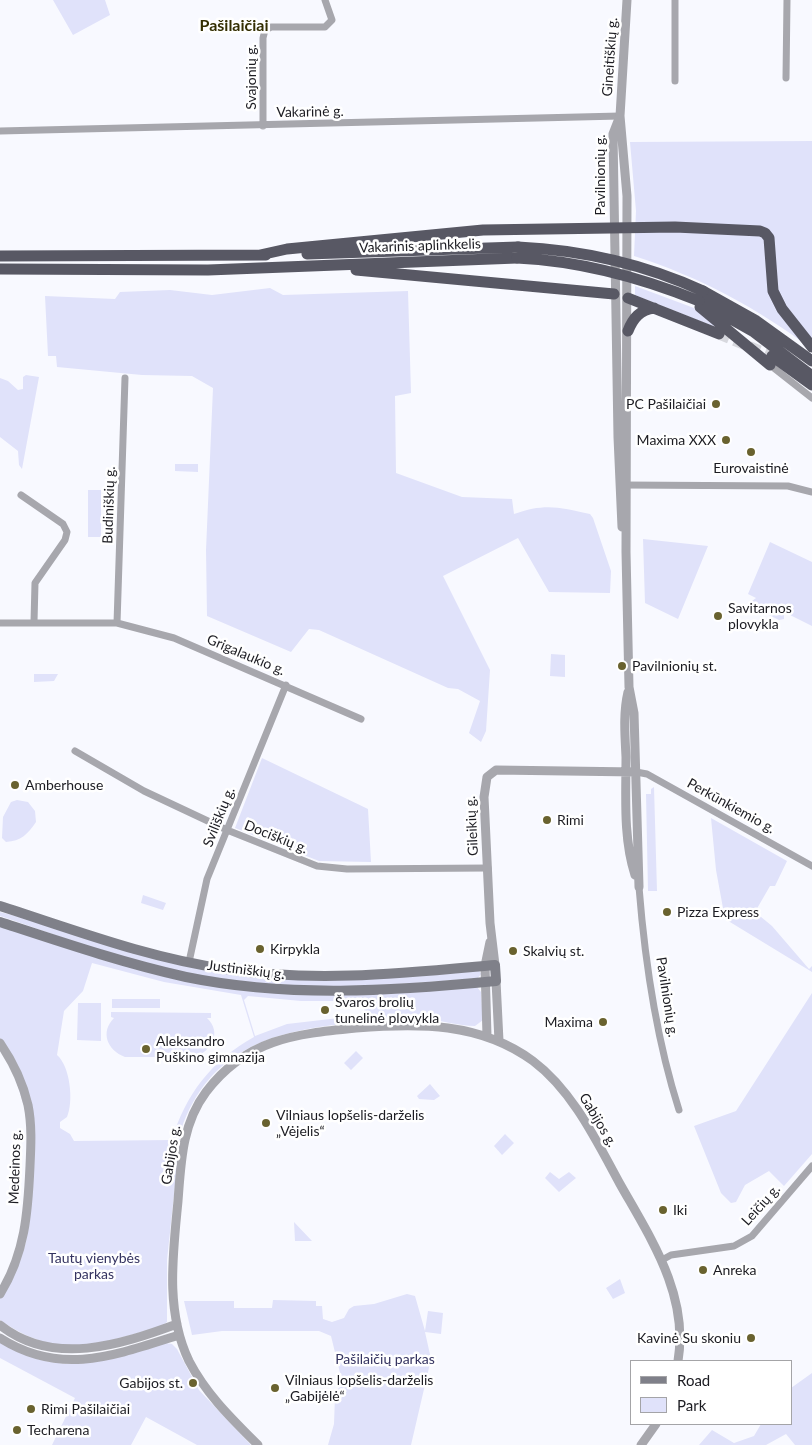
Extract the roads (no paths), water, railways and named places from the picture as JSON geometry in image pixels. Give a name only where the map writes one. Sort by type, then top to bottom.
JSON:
[{"type":"highway","points":[[260,255],[287,249],[443,233],[628,228],[737,229],[766,233],[770,245],[773,291],[782,309],[812,347]]},
{"type":"highway","name":"Vakarinis aplinkkelis","points":[[0,269],[200,270],[324,266],[460,258],[517,252],[604,269],[700,299],[756,320],[812,361]]},
{"type":"highway","name":"Vakarinis aplinkkelis","points":[[0,256],[577,252],[617,260],[671,277],[700,299],[754,332],[812,376]]},
{"type":"highway","points":[[324,266],[614,290]]},
{"type":"highway","points":[[628,298],[719,334]]},
{"type":"highway","points":[[700,299],[771,360],[812,386]]},
{"type":"highway","points":[[628,331],[636,316],[643,311],[654,308]]},
{"type":"main road","name":"Justiniškių g.","points":[[0,906],[141,952],[246,971],[300,976],[351,977],[490,966]]},
{"type":"main road","name":"Justiniškių g.","points":[[0,922],[134,964],[186,977],[238,985],[304,990],[353,991],[491,981]]},
{"type":"main road","name":"Gileikių g.","points":[[490,966],[491,981]]},
{"type":"street","name":"Svajonių g.","points":[[263,126],[263,38],[265,30],[271,27],[325,26],[332,20],[325,0]]},
{"type":"street","name":"Gineitiškių g.","points":[[620,116],[627,0]]},
{"type":"street","points":[[675,0],[675,81]]},
{"type":"street","points":[[786,78],[788,0]]},
{"type":"street","name":"Vakarinė g.","points":[[0,131],[620,116]]},
{"type":"street","name":"Pavilnionių g.","points":[[620,116],[626,162],[628,228],[628,331],[623,485]]},
{"type":"street","name":"Pavilnionių g.","points":[[620,116],[612,134],[614,290],[626,552],[629,687],[634,713],[639,887],[652,998],[665,1061],[679,1110]]},
{"type":"street","points":[[614,290],[628,298]]},
{"type":"street","points":[[771,360],[812,398]]},
{"type":"street","name":"Budiniškių g.","points":[[117,623],[125,378]]},
{"type":"street","points":[[623,485],[788,486],[812,492]]},
{"type":"street","points":[[22,494],[63,524],[67,532],[65,540],[35,583],[34,622]]},
{"type":"street","points":[[0,623],[117,623]]},
{"type":"street","name":"Grigalaukio g.","points":[[117,623],[174,638],[361,719]]},
{"type":"street","name":"Sviliškių g.","points":[[190,962],[207,879],[286,685]]},
{"type":"street","name":"Pavilnionių g.","points":[[629,687],[625,713],[628,842],[639,887]]},
{"type":"street","name":"Dociškių g.","points":[[75,751],[132,785],[227,830],[317,866],[347,869],[488,868]]},
{"type":"street","name":"Gileikių g.","points":[[490,966],[491,936],[484,782],[490,773],[496,770],[636,772]]},
{"type":"street","name":"Perkūnkiemio g.","points":[[636,772],[647,774],[812,866]]},
{"type":"street","name":"Gileikių g.","points":[[487,1036],[491,981]]},
{"type":"street","name":"Gileikių g.","points":[[491,981],[499,1041]]},
{"type":"street","name":"Gabijos g.","points":[[258,1445],[206,1389],[190,1362],[177,1324],[172,1274],[183,1147],[190,1120],[196,1107],[206,1092],[227,1070],[266,1044],[300,1034],[408,1024],[443,1026],[487,1036],[499,1041],[535,1063],[570,1098],[662,1260],[678,1306],[680,1333],[678,1360]]},
{"type":"street","name":"Medeinos g.","points":[[0,1043],[15,1068],[25,1093],[31,1138],[24,1239],[14,1267],[0,1294]]},
{"type":"street","name":"Leičių g.","points":[[662,1260],[671,1256],[739,1244],[752,1236],[812,1166]]},
{"type":"street","points":[[0,1325],[19,1338],[40,1346],[73,1350],[103,1345],[177,1324]]},
{"type":"street","points":[[0,1338],[37,1356],[73,1361],[97,1358],[180,1335]]},
{"type":"street","points":[[640,1445],[655,1425]]},
{"type":"tunnel","points":[[719,334],[772,356]]},
{"type":"place","name":"PC Pašilaičiai","points":[[716,404]]},
{"type":"place","name":"Maxima XXX","points":[[726,440]]},
{"type":"place","name":"Eurovaistinė","points":[[751,452]]},
{"type":"place","name":"Savitarnos plovykla","points":[[718,616]]},
{"type":"place","name":"Pavilnionių st.","points":[[622,666]]},
{"type":"place","name":"Amberhouse","points":[[15,785]]},
{"type":"place","name":"Rimi","points":[[547,820]]},
{"type":"place","name":"Pizza Express","points":[[667,912]]},
{"type":"place","name":"Kirpykla","points":[[260,949]]},
{"type":"place","name":"Skalvių st.","points":[[513,951]]},
{"type":"place","name":"Švaros brolių tunelinė plovykla","points":[[325,1010]]},
{"type":"place","name":"Maxima","points":[[603,1022]]},
{"type":"place","name":"Aleksandro Puškino gimnazija","points":[[146,1049]]},
{"type":"place","name":"Vilniaus lopšelis-darželis „Vėjelis“","points":[[266,1123]]},
{"type":"place","name":"Iki","points":[[663,1210]]},
{"type":"place","name":"Anreka","points":[[703,1270]]},
{"type":"place","name":"Kavinė Su skoniu","points":[[751,1338]]},
{"type":"place","name":"Gabijos st.","points":[[193,1383]]},
{"type":"place","name":"Vilniaus lopšelis-darželis „Gabijėlė“","points":[[275,1388]]},
{"type":"place","name":"Rimi Pašilaičiai","points":[[31,1409]]},
{"type":"place","name":"Techarena","points":[[17,1430]]},
{"type":"district","name":"Pašilaičiai","points":[[234,26]]},
{"type":"park label","name":"Tautų vienybės parkas","points":[[94,1266]]},
{"type":"park label","name":"Pašilaičių parkas","points":[[385,1359]]}]
